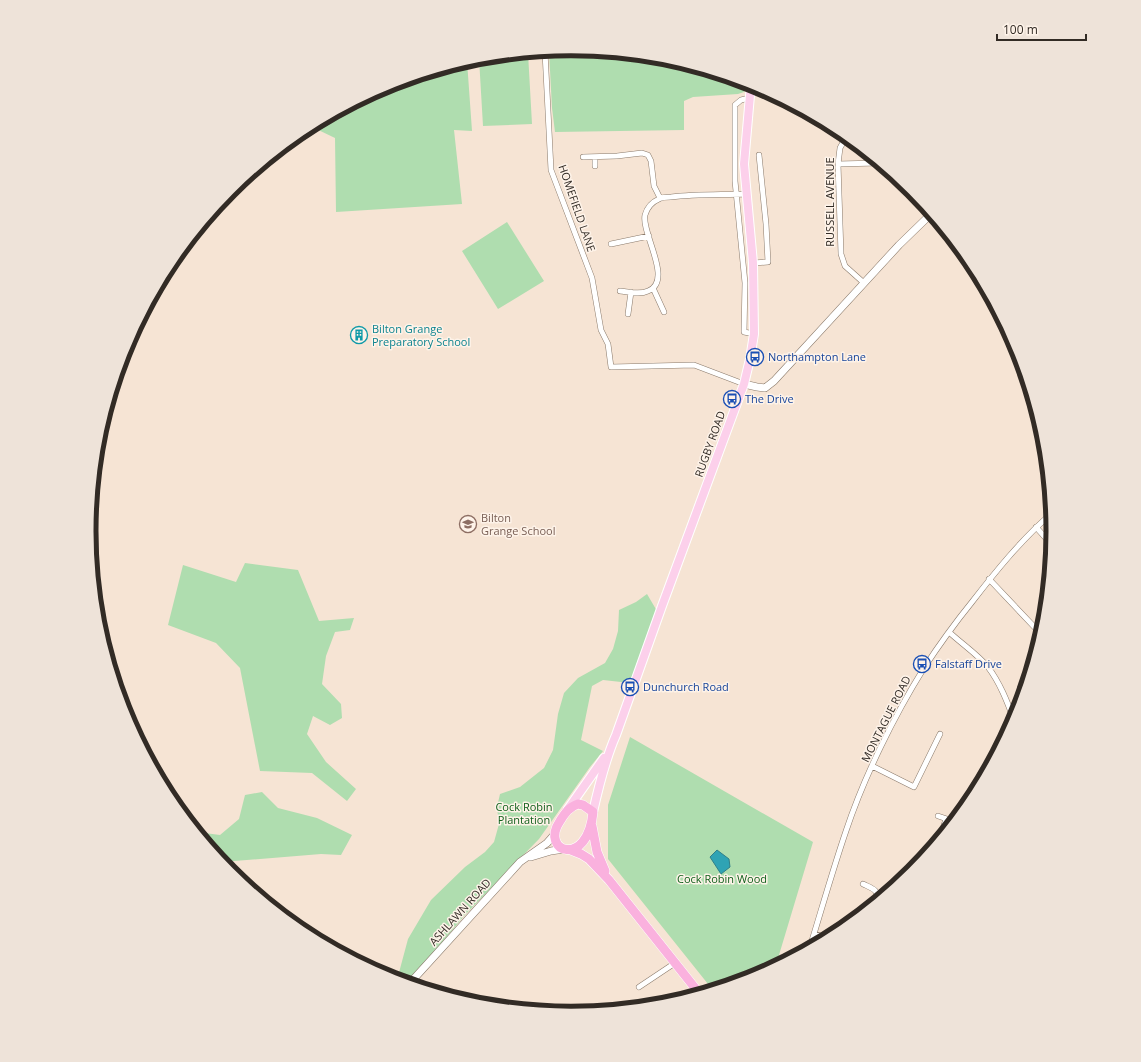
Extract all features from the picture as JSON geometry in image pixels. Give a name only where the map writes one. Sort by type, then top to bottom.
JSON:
[{"type":"highway","points":[[609,880],[598,858],[593,836],[593,812],[583,804],[574,806],[568,810],[556,827],[554,835],[558,844],[589,859],[609,880],[696,989]]},
{"type":"highway","points":[[568,850],[578,847],[583,843],[587,838],[592,823]]},
{"type":"main road","name":"RUGBY ROAD","points":[[609,750],[616,735],[744,384],[750,360],[754,334],[753,263],[744,164],[750,92]]},
{"type":"main road","points":[[568,810],[609,750]]},
{"type":"main road","points":[[593,812],[601,774],[609,750]]},
{"type":"street","name":"HOMEFIELD LANE","points":[[545,57],[551,170],[592,278],[601,330],[608,344],[611,367],[694,365],[744,384]]},
{"type":"street","points":[[750,92],[735,106],[735,181],[745,283],[744,332],[754,334]]},
{"type":"street","name":"RUSSELL AVENUE","points":[[843,142],[840,148],[838,164],[840,254],[845,266],[864,283]]},
{"type":"street","points":[[583,157],[617,156],[642,153],[648,155],[651,161],[654,186],[660,198]]},
{"type":"street","points":[[753,263],[768,265],[766,224],[759,155]]},
{"type":"street","points":[[595,157],[595,166]]},
{"type":"street","points":[[838,164],[870,162]]},
{"type":"street","points":[[735,181],[746,180]]},
{"type":"street","points":[[620,291],[647,292],[656,284],[657,262],[645,216],[649,206],[660,198],[747,194]]},
{"type":"street","points":[[744,384],[765,388],[774,381],[899,245],[927,217]]},
{"type":"street","points":[[611,244],[649,236]]},
{"type":"street","points":[[653,288],[664,312]]},
{"type":"street","points":[[628,314],[631,292]]},
{"type":"street","name":"MONTAGUE ROAD","points":[[812,939],[846,830],[872,766],[905,700],[924,668],[989,579],[1036,527],[1045,519]]},
{"type":"street","points":[[1036,527],[1046,538]]},
{"type":"street","points":[[989,579],[1035,628]]},
{"type":"street","points":[[949,632],[988,667],[1001,688],[1010,710]]},
{"type":"street","points":[[872,766],[914,787],[940,734]]},
{"type":"street","points":[[938,816],[946,819],[945,823]]},
{"type":"street","name":"ASHLAWN ROAD","points":[[413,979],[512,870],[520,862],[547,843],[554,835]]},
{"type":"street","name":"ASHLAWN ROAD","points":[[527,858],[551,851],[568,850]]},
{"type":"street","points":[[863,884],[876,890],[878,893]]},
{"type":"street","points":[[814,934],[819,935]]},
{"type":"street","points":[[639,987],[675,963]]},
{"type":"green space","points":[[549,57],[602,57],[663,65],[693,72],[744,89],[744,92],[738,94],[693,97],[684,101],[684,130],[555,132]]},
{"type":"green space","points":[[528,58],[532,124],[483,126],[479,65]]},
{"type":"green space","points":[[467,67],[472,131],[454,130],[462,204],[336,212],[335,138],[317,130],[360,105],[389,92],[418,81]]},
{"type":"green space","points":[[507,222],[544,281],[498,309],[462,251]]},
{"type":"green space","points":[[245,563],[298,570],[319,621],[354,618],[350,630],[335,632],[326,656],[322,684],[341,704],[342,718],[330,725],[313,716],[307,734],[326,762],[356,789],[347,801],[312,773],[260,771],[240,668],[216,643],[168,625],[183,565],[236,582]]},
{"type":"green space","name":"Cock Robin Plantation","points":[[647,594],[657,611],[630,683],[603,680],[592,686],[581,740],[603,751],[539,839],[464,916],[430,957],[410,978],[399,974],[408,939],[431,900],[465,867],[485,852],[494,842],[499,824],[497,807],[500,794],[520,787],[544,768],[553,750],[558,714],[564,693],[578,678],[605,663],[613,649],[618,631],[619,610],[636,602]]},
{"type":"green space","name":"Cock Robin Wood","points":[[630,737],[813,842],[778,958],[752,970],[709,985],[608,859],[608,805]]},
{"type":"green space","points":[[262,792],[278,808],[317,818],[352,835],[341,855],[321,854],[230,861],[204,833],[220,835],[239,819],[245,795]]},
{"type":"water","points":[[717,850],[729,859],[730,867],[721,874],[710,857]]},
{"type":"place","name":"Bilton Grange Preparatory School","points":[[359,335]]},
{"type":"place","name":"Northampton Lane","points":[[755,357]]},
{"type":"place","name":"The Drive","points":[[732,399]]},
{"type":"place","name":"Bilton Grange School","points":[[468,524]]},
{"type":"place","name":"Falstaff Drive","points":[[922,664]]},
{"type":"place","name":"Dunchurch Road","points":[[630,687]]}]
